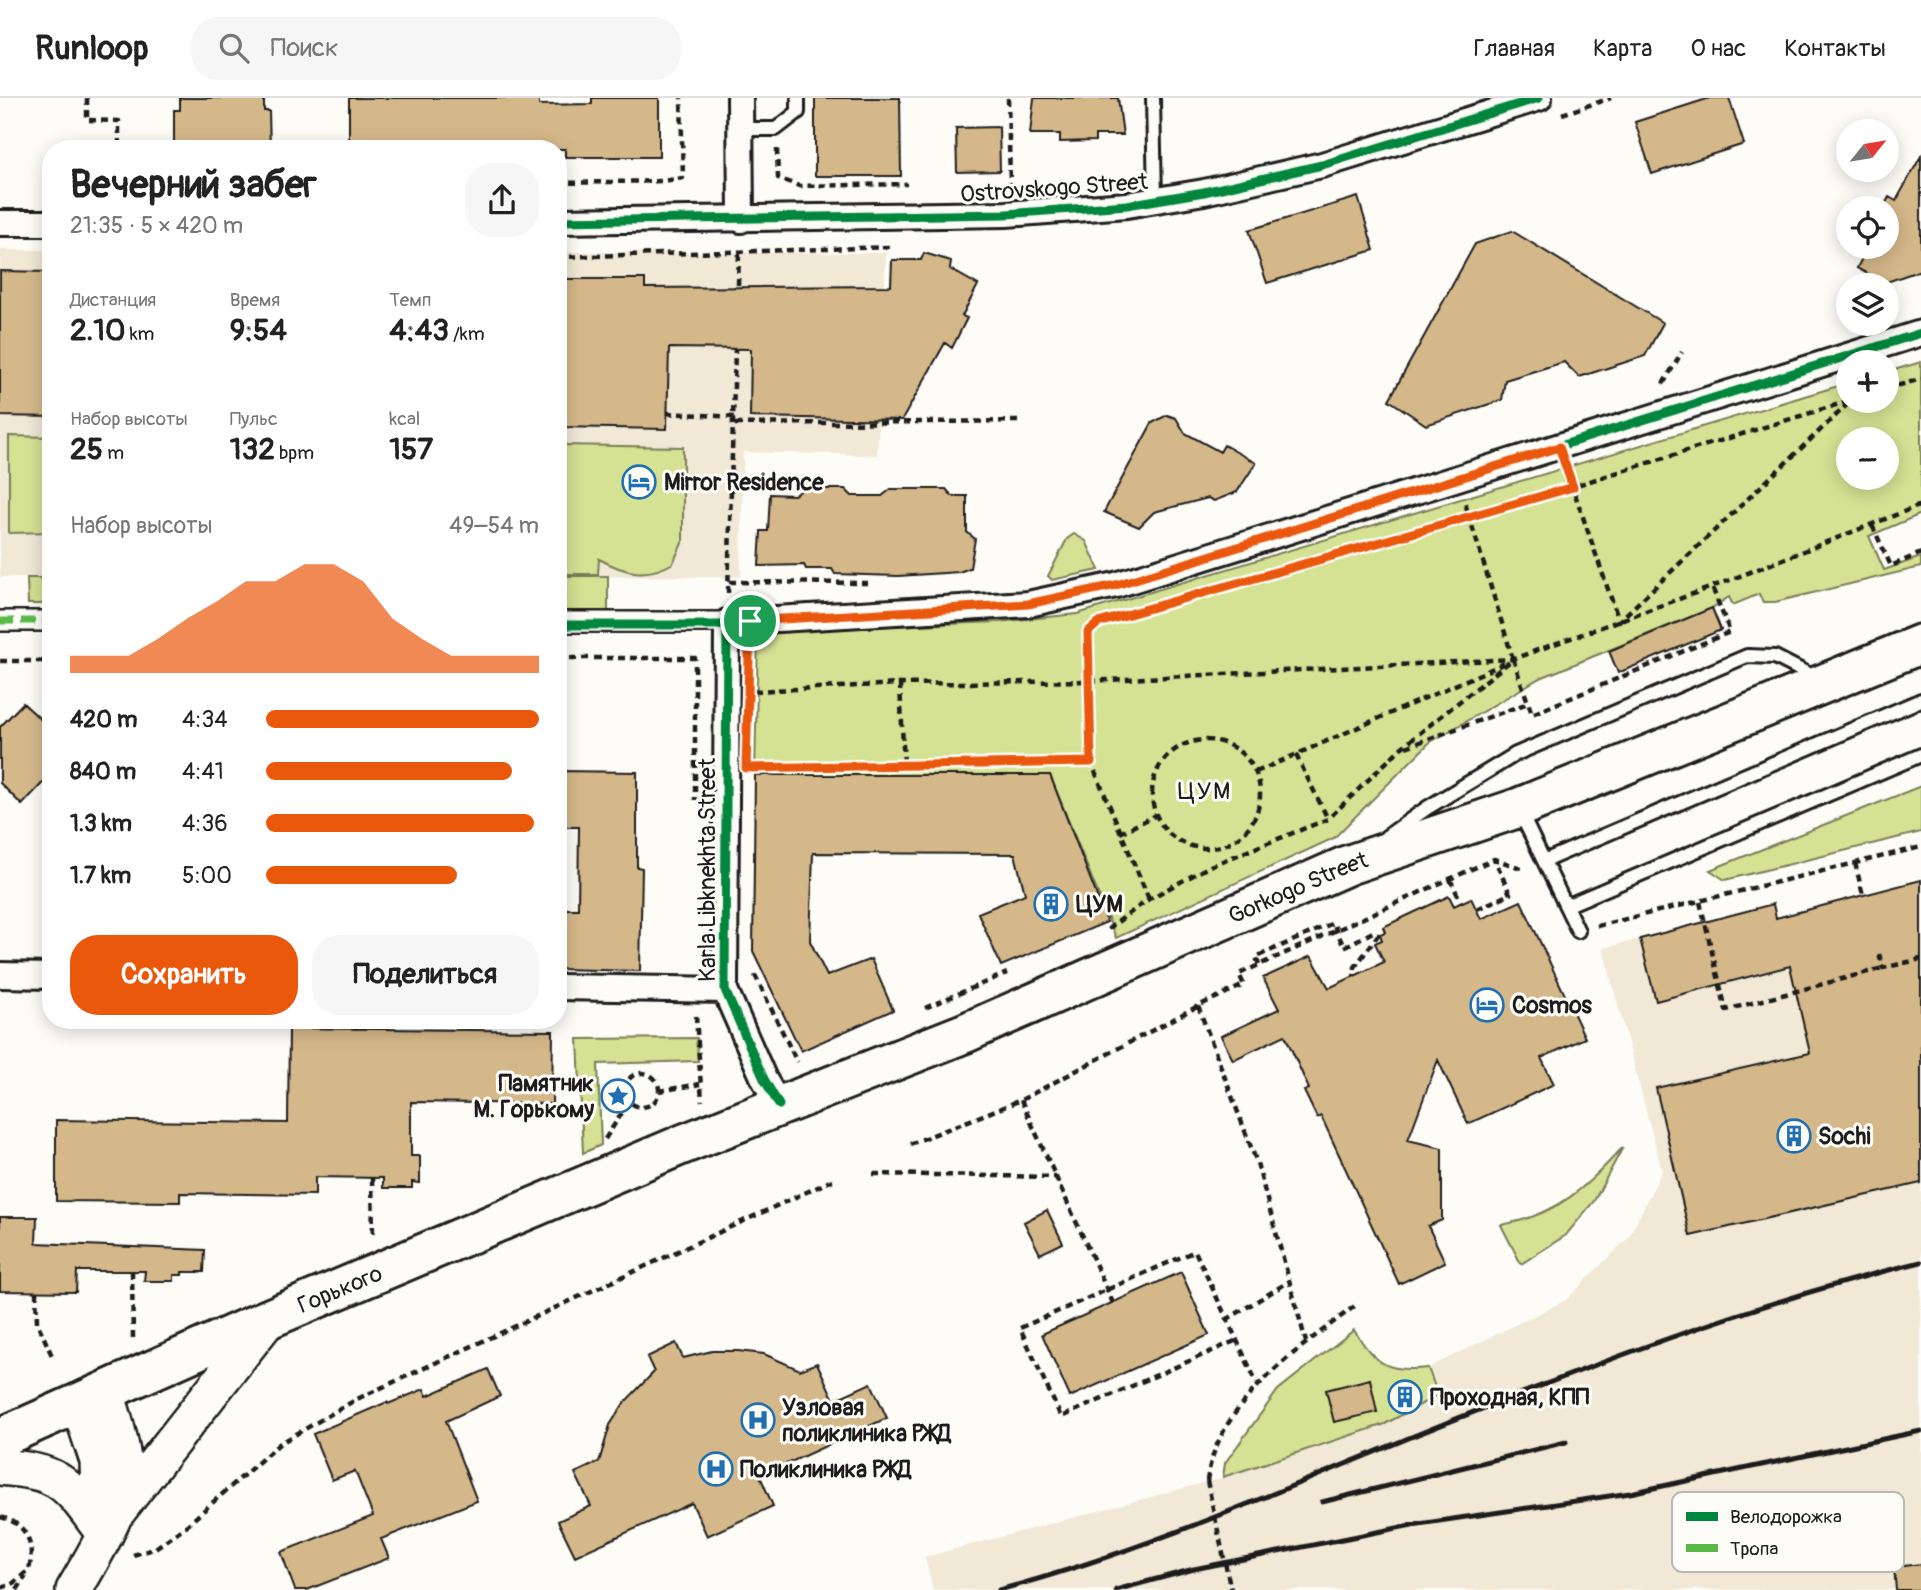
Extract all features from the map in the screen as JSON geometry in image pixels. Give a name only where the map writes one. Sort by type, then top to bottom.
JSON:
[{"type":"main road","name":"Gorkogo Street","points":[[681,1144],[965,1033],[1054,991],[1348,865],[1518,808],[1921,644]]},
{"type":"main road","name":"Горького","points":[[0,1438],[268,1320],[681,1144]]},
{"type":"main road","points":[[74,1590],[108,1536],[268,1320]]},
{"type":"main road","points":[[93,1398],[108,1536]]},
{"type":"main road","points":[[0,1467],[30,1469],[52,1475],[66,1484],[108,1536]]},
{"type":"street","points":[[740,98],[741,220]]},
{"type":"street","name":"Ostrovskogo Street","points":[[567,221],[741,220],[1079,211],[1155,200],[1322,165],[1539,98]]},
{"type":"street","points":[[0,223],[42,223]]},
{"type":"street","points":[[567,622],[727,622],[1028,604],[1116,585],[1921,333]]},
{"type":"street","points":[[0,621],[42,621]]},
{"type":"street","name":"Karla Libknekhta Street","points":[[727,622],[725,990],[764,1079],[779,1105]]},
{"type":"street","points":[[0,975],[42,976]]},
{"type":"street","points":[[567,986],[725,990]]},
{"type":"lane","points":[[740,129],[776,129],[798,112],[797,98]]},
{"type":"lane","points":[[1153,98],[1155,200]]},
{"type":"lane","points":[[1348,865],[1427,808],[1516,754],[1747,656],[1775,657],[1826,682]]},
{"type":"lane","points":[[1544,861],[1921,700]]},
{"type":"lane","points":[[1566,906],[1921,755]]},
{"type":"lane","points":[[1518,808],[1578,931]]},
{"type":"path","points":[[87,98],[87,120],[119,121],[119,140]]},
{"type":"path","points":[[567,183],[683,178],[681,98]]},
{"type":"path","points":[[996,183],[1010,183],[1008,98]]},
{"type":"path","points":[[778,178],[799,186],[918,184]]},
{"type":"path","points":[[567,257],[739,253],[738,285]]},
{"type":"path","points":[[727,622],[735,424],[735,349]]},
{"type":"path","points":[[1660,388],[1682,352]]},
{"type":"path","points":[[1899,385],[1921,379]]},
{"type":"path","points":[[1149,899],[1091,762],[1088,632],[1098,623],[1470,518],[1836,405]]},
{"type":"path","points":[[667,413],[735,417]]},
{"type":"path","points":[[1619,621],[1837,413]]},
{"type":"path","points":[[735,424],[1022,421]]},
{"type":"path","points":[[1559,447],[1619,621]]},
{"type":"path","points":[[1458,479],[1532,714],[1730,632],[1712,587]]},
{"type":"path","points":[[1256,772],[1513,659],[1712,587],[1921,505]]},
{"type":"path","points":[[1872,525],[1891,566],[1921,553]]},
{"type":"path","points":[[729,582],[882,583]]},
{"type":"path","points":[[567,658],[695,658],[695,802]]},
{"type":"path","points":[[757,691],[900,684],[1089,681],[1513,659]]},
{"type":"path","points":[[1103,933],[1149,899],[1220,862],[1328,820],[1401,748],[1513,659]]},
{"type":"path","points":[[0,661],[42,661]]},
{"type":"path","points":[[749,680],[749,691]]},
{"type":"path","points":[[900,684],[904,766]]},
{"type":"path","points":[[1401,748],[1528,703]]},
{"type":"path","points":[[1205,739],[1226,743],[1244,755],[1256,772],[1261,793],[1257,814],[1245,832],[1227,844],[1207,849],[1185,845],[1168,833],[1156,815],[1151,795],[1155,774],[1167,756],[1184,744],[1205,739]]},
{"type":"path","points":[[1296,755],[1328,820]]},
{"type":"path","points":[[747,763],[746,768],[1091,762]]},
{"type":"path","points":[[1120,833],[1156,815]]},
{"type":"path","points":[[1578,931],[1921,847]]},
{"type":"path","points":[[1336,930],[1494,859],[1510,894],[1476,909]]},
{"type":"path","points":[[1855,863],[1863,895]]},
{"type":"path","points":[[1450,879],[1461,902]]},
{"type":"path","points":[[1699,902],[1726,1010],[1921,959]]},
{"type":"path","points":[[910,1144],[1021,1100],[1198,1006],[1244,985],[1239,974],[1259,965],[1256,957],[1333,923],[1344,947],[1373,932],[1378,934],[1355,967],[1354,976]]},
{"type":"path","points":[[1879,954],[1883,968]]},
{"type":"path","points":[[750,965],[798,1064],[811,1059]]},
{"type":"path","points":[[913,1013],[1014,970]]},
{"type":"path","points":[[695,991],[702,1104]]},
{"type":"path","points":[[1198,1006],[1257,1163],[1306,1342]]},
{"type":"path","points":[[636,1074],[652,1076],[659,1091],[656,1100],[648,1106],[638,1107],[629,1102],[625,1086],[636,1074]]},
{"type":"path","points":[[659,1091],[700,1084]]},
{"type":"path","points":[[1021,1100],[1113,1303]]},
{"type":"path","points":[[601,1145],[629,1102]]},
{"type":"path","points":[[873,1174],[1056,1178]]},
{"type":"path","points":[[372,1178],[373,1242]]},
{"type":"path","points":[[108,1536],[154,1549],[186,1526],[279,1444],[357,1399],[837,1178]]},
{"type":"path","points":[[1235,1341],[1061,1417],[1020,1328],[1195,1251],[1257,1383]]},
{"type":"path","points":[[132,1271],[133,1344]]},
{"type":"path","points":[[1226,1320],[1290,1281]]},
{"type":"path","points":[[36,1291],[37,1322],[52,1358]]},
{"type":"path","points":[[1231,1590],[1207,1481],[1209,1461],[1257,1383],[1356,1305]]},
{"type":"path","points":[[0,1517],[13,1521],[28,1537],[32,1548],[29,1570],[18,1590]]},
{"type":"path","points":[[0,1588],[11,1585],[29,1570]]},
{"type":"shaded area","points":[[0,250],[42,250],[42,577],[0,577]]},
{"type":"shaded area","points":[[567,252],[886,253],[877,455],[743,452],[741,577],[567,576]]},
{"type":"shaded area","points":[[1921,926],[1921,1590],[933,1590],[925,1557],[1237,1474],[1437,1395],[1428,1368],[1566,1300],[1629,1237],[1662,1171],[1603,948],[1640,939],[1657,1001]]},
{"type":"green space","points":[[1921,362],[1921,514],[1869,536],[1884,570],[1921,557],[1921,567],[1775,602],[1763,602],[1759,594],[1733,605],[1729,597],[1712,608],[1538,679],[1429,743],[1334,838],[1116,938],[1050,775],[755,775],[758,631],[999,622],[1077,614],[1836,387],[1836,413],[1899,413],[1899,368]]},
{"type":"green space","points":[[9,436],[42,437],[42,532],[9,533]]},
{"type":"green space","points":[[567,445],[683,447],[683,541],[673,563],[654,571],[636,572],[618,568],[599,559],[598,574],[567,574]]},
{"type":"green space","points":[[1074,534],[1086,541],[1099,570],[1052,580],[1048,576],[1067,539]]},
{"type":"green space","points":[[567,576],[608,576],[608,610],[605,615],[567,616]]},
{"type":"green space","points":[[27,578],[42,578],[42,604],[28,604]]},
{"type":"green space","points":[[1921,786],[1921,832],[1725,880],[1710,870]]},
{"type":"green space","points":[[697,1038],[698,1061],[598,1064],[601,1145],[583,1153],[578,1039]]},
{"type":"green space","points":[[1623,1147],[1594,1201],[1566,1235],[1521,1264],[1501,1225],[1555,1207],[1583,1187]]},
{"type":"green space","points":[[1354,1330],[1369,1351],[1384,1364],[1402,1369],[1428,1368],[1438,1395],[1385,1424],[1223,1477],[1225,1463],[1278,1390]]},
{"type":"building","points":[[180,98],[264,98],[264,111],[269,111],[270,140],[174,140],[174,110],[180,110]]},
{"type":"building","points":[[349,98],[539,98],[539,105],[592,104],[592,98],[659,98],[659,157],[567,157],[567,140],[349,140]]},
{"type":"building","points":[[815,98],[900,98],[901,176],[815,176]]},
{"type":"building","points":[[1034,98],[1118,98],[1123,135],[1095,135],[1095,141],[1060,142],[1060,134],[1030,134]]},
{"type":"building","points":[[1710,98],[1729,98],[1744,144],[1652,174],[1635,122]]},
{"type":"building","points":[[999,127],[1000,171],[957,172],[956,128]]},
{"type":"building","points":[[1921,156],[1921,270],[1899,278],[1899,273],[1866,273],[1857,268],[1862,259],[1899,259],[1899,196]]},
{"type":"building","points":[[1358,197],[1374,250],[1267,283],[1249,230]]},
{"type":"building","points":[[1512,231],[1663,323],[1645,356],[1579,377],[1564,362],[1505,380],[1502,400],[1426,425],[1389,400],[1475,244]]},
{"type":"building","points":[[924,253],[951,261],[950,269],[978,285],[962,316],[967,318],[952,348],[945,343],[902,420],[750,417],[751,349],[669,348],[667,429],[567,427],[567,279],[645,279],[645,288],[891,286],[892,260],[921,260]]},
{"type":"building","points":[[0,271],[42,272],[42,417],[0,416]]},
{"type":"building","points":[[1167,415],[1176,418],[1185,433],[1220,452],[1224,445],[1256,463],[1237,492],[1214,501],[1208,498],[1154,512],[1139,527],[1104,512],[1152,423]]},
{"type":"building","points":[[804,489],[845,489],[852,496],[882,496],[891,489],[946,489],[952,496],[967,496],[967,532],[975,539],[970,568],[959,572],[898,576],[835,574],[832,569],[806,569],[804,565],[759,566],[761,531],[768,531],[770,494],[794,495]]},
{"type":"building","points":[[1712,608],[1721,630],[1618,673],[1609,651]]},
{"type":"building","points":[[23,703],[42,721],[42,784],[22,805],[0,783],[0,727]]},
{"type":"building","points":[[567,771],[637,772],[637,867],[642,868],[640,971],[567,969],[567,909],[578,909],[579,827],[567,827]]},
{"type":"building","name":"ЦУМ","points":[[755,775],[1050,775],[1107,922],[1001,966],[978,913],[1025,894],[1015,854],[813,853],[810,941],[827,976],[871,959],[893,1010],[801,1051],[753,951]]},
{"type":"building","name":"Sochi","points":[[1921,880],[1921,1183],[1690,1236],[1656,1088],[1810,1053],[1790,966],[1656,1001],[1640,939],[1773,904],[1776,918]]},
{"type":"building","points":[[1449,896],[1454,906],[1471,898],[1481,919],[1521,901],[1585,1038],[1541,1058],[1554,1084],[1468,1124],[1438,1060],[1408,1140],[1442,1148],[1442,1220],[1428,1226],[1445,1262],[1399,1284],[1321,1116],[1317,1118],[1304,1091],[1309,1089],[1285,1035],[1233,1060],[1221,1036],[1279,1009],[1263,978],[1311,956],[1329,988],[1384,962],[1375,943],[1382,940],[1380,934],[1385,932],[1383,927]]},
{"type":"building","points":[[289,1029],[553,1031],[552,1104],[411,1102],[411,1156],[420,1156],[420,1183],[412,1182],[412,1188],[383,1188],[383,1178],[315,1177],[315,1195],[180,1193],[180,1202],[56,1201],[56,1120],[288,1123]]},
{"type":"building","points":[[1047,1210],[1063,1243],[1040,1254],[1024,1222]]},
{"type":"building","points":[[0,1217],[37,1217],[36,1243],[205,1250],[204,1272],[182,1272],[182,1275],[174,1275],[174,1281],[144,1281],[145,1271],[77,1271],[76,1292],[0,1291]]},
{"type":"building","points":[[1181,1272],[1209,1335],[1070,1397],[1042,1334]]},
{"type":"building","points":[[676,1343],[683,1358],[712,1351],[738,1351],[764,1354],[800,1370],[817,1363],[834,1400],[871,1383],[887,1418],[760,1476],[773,1506],[707,1536],[692,1503],[575,1556],[558,1521],[591,1506],[575,1473],[599,1462],[610,1425],[624,1403],[654,1372],[647,1357]]},
{"type":"building","points":[[488,1369],[500,1396],[446,1421],[477,1501],[381,1539],[389,1558],[307,1590],[295,1590],[281,1552],[373,1516],[355,1471],[332,1480],[313,1434],[387,1402],[388,1404],[424,1389],[427,1396]]},
{"type":"building","points":[[1370,1379],[1377,1412],[1334,1422],[1326,1390]]},
{"type":"building","points":[[1921,1564],[1921,1590],[1896,1590],[1894,1572],[1904,1572],[1904,1566]]},
{"type":"railway","points":[[999,1590],[1159,1538],[1668,1338],[1857,1278],[1921,1262]]},
{"type":"railway","points":[[1116,1590],[1194,1569],[1412,1525],[1630,1493],[1921,1431]]},
{"type":"railway","points":[[1322,1502],[1566,1442]]},
{"type":"marked path","points":[[0,621],[42,621]]},
{"type":"cycle path","points":[[567,221],[1006,214],[1127,205],[1204,192],[1322,165],[1539,98]]},
{"type":"cycle path","points":[[779,1105],[764,1079],[725,990],[727,622],[1028,604],[1116,585],[1921,333]]},
{"type":"cycle path","points":[[567,625],[727,625]]},
{"type":"place","name":"Mirror Residence","points":[[639,482]]},
{"type":"place","name":"ЦУМ","points":[[1051,904]]},
{"type":"place","name":"Cosmos","points":[[1487,1005]]},
{"type":"place","name":"Памятник М. Горькому","points":[[618,1096]]},
{"type":"place","name":"Sochi","points":[[1794,1136]]},
{"type":"place","name":"Проходная, КПП","points":[[1405,1397]]},
{"type":"place","name":"Узловая поликлиника РЖД","points":[[758,1420]]},
{"type":"place","name":"Поликлиника РЖД","points":[[716,1469]]},
{"type":"district","name":"ЦУМ","points":[[1205,791]]},
{"type":"route","points":[[1559,447],[1573,487],[1098,623],[1088,632],[1091,762],[746,768],[750,621],[1028,604],[1116,585],[1559,447]]}]
